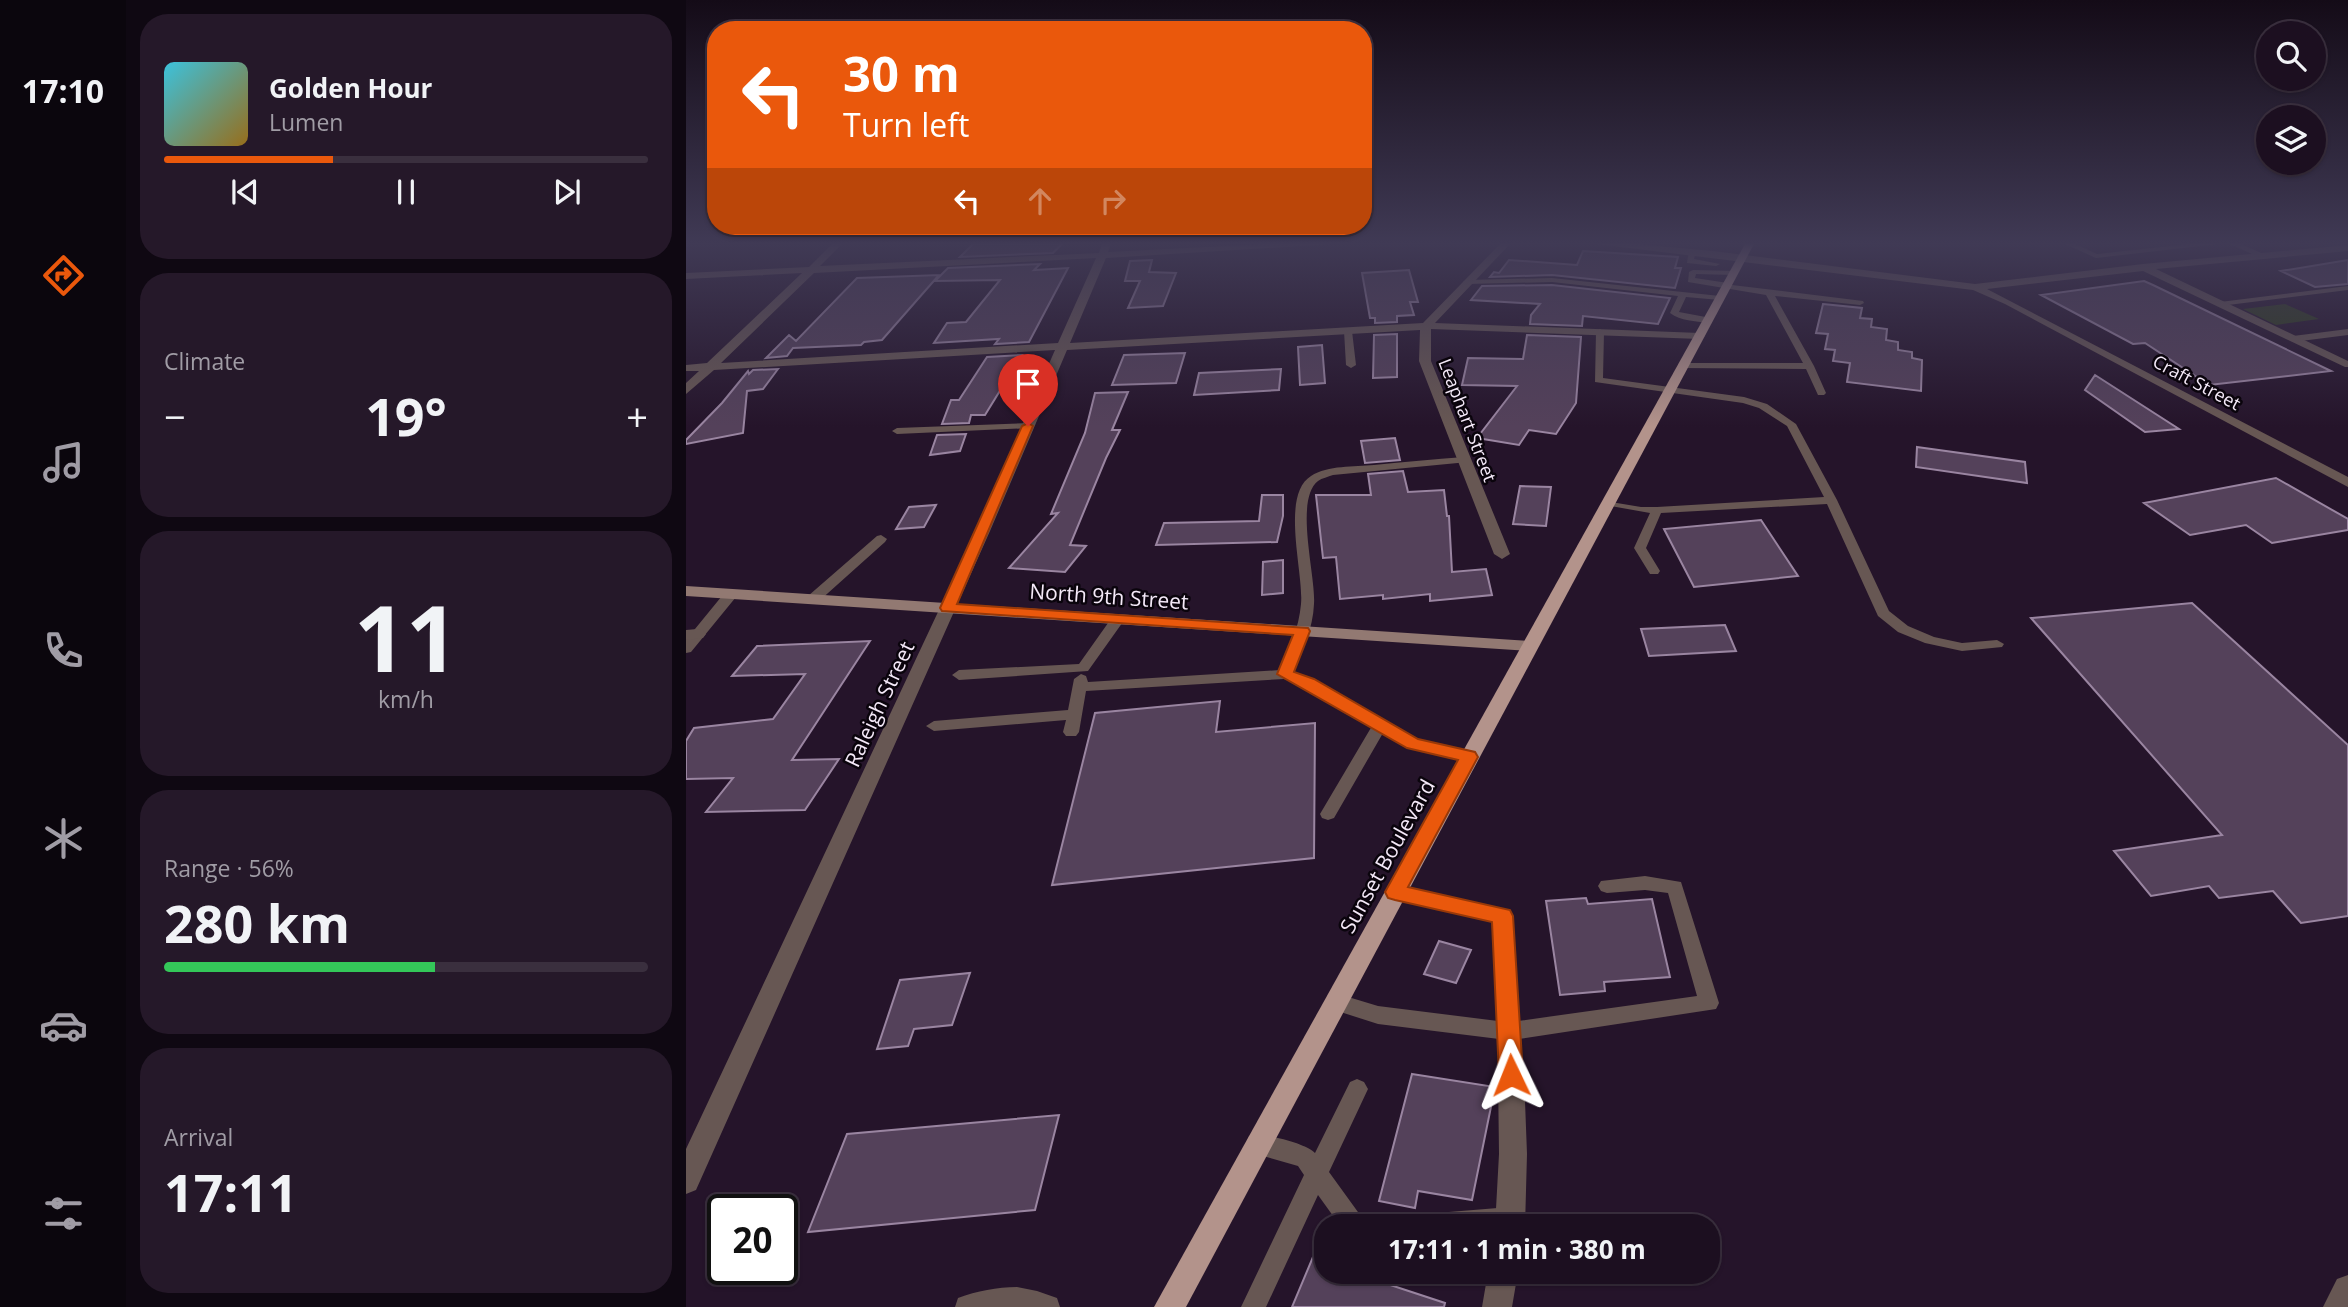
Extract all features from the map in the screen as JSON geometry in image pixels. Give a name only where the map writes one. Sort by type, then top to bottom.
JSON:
[{"type":"main road","name":"Sunset Boulevard","points":[[1168,1307],[1717,305]]},
{"type":"street","points":[[686,390],[774,305]]},
{"type":"street","name":"Raleigh Street","points":[[686,1180],[948,608],[1080,305]]},
{"type":"street","points":[[1426,326],[1446,305]]},
{"type":"street","name":"Craft Street","points":[[2011,305],[2348,482]]},
{"type":"street","points":[[2222,305],[2345,364]]},
{"type":"street","points":[[686,368],[1426,326],[1600,332],[1704,328]]},
{"type":"street","name":"Leaphart Street","points":[[1426,326],[1424,361],[1502,554]]},
{"type":"street","name":"North 9th Street","points":[[686,591],[1529,646]]},
{"type":"street","points":[[1510,1214],[1513,1154],[1511,1075]]},
{"type":"street","points":[[1497,1307],[1501,1284]]},
{"type":"street","points":[[2338,1307],[2348,1290]]},
{"type":"lane","points":[[1678,305],[1674,313],[1704,328]]},
{"type":"lane","points":[[1776,305],[1821,393]]},
{"type":"lane","points":[[1348,331],[1351,365]]},
{"type":"lane","points":[[1600,332],[1598,380],[1744,400],[1778,413],[1800,436],[1883,613],[1903,629],[1930,640],[1962,647],[1997,644]]},
{"type":"lane","points":[[2293,339],[2348,332]]},
{"type":"lane","points":[[1684,366],[1809,366]]},
{"type":"lane","points":[[897,431],[1028,426]]},
{"type":"lane","points":[[1285,674],[1302,631],[1309,580],[1303,557],[1302,512],[1307,489],[1313,479],[1332,472],[1464,460]]},
{"type":"lane","points":[[1609,503],[1640,510],[1657,510],[1831,500]]},
{"type":"lane","points":[[1654,571],[1640,548],[1657,510]]},
{"type":"lane","points":[[813,599],[881,539]]},
{"type":"lane","points":[[686,649],[692,635],[731,594]]},
{"type":"lane","points":[[1071,732],[1083,668],[1118,619]]},
{"type":"lane","points":[[959,675],[1083,668]]},
{"type":"lane","points":[[1080,687],[1285,674],[1308,682],[1413,744],[1469,757]]},
{"type":"lane","points":[[934,726],[1074,714]]},
{"type":"lane","points":[[1328,814],[1380,725]]},
{"type":"lane","points":[[1335,1002],[1377,1015],[1510,1031],[1709,1003],[1675,887],[1645,883],[1607,886]]},
{"type":"lane","points":[[1395,892],[1502,916],[1511,1075]]},
{"type":"lane","points":[[1253,1307],[1357,1089]]},
{"type":"lane","points":[[1257,1144],[1305,1157],[1346,1214]]},
{"type":"lane","points":[[967,1307],[997,1299],[1028,1299],[1048,1307]]},
{"type":"green space","points":[[2287,305],[2319,319],[2276,325],[2243,309]]},
{"type":"building","points":[[831,305],[913,305],[882,340],[864,342],[861,345],[793,348],[787,356],[766,358],[789,335],[796,341]]},
{"type":"building","points":[[980,305],[1049,305],[1029,342],[995,344],[999,339],[934,343],[947,323],[966,322]]},
{"type":"building","points":[[1129,305],[1163,305],[1163,306],[1128,308]]},
{"type":"building","points":[[1368,305],[1411,305],[1414,315],[1397,316],[1397,322],[1375,323],[1375,318],[1370,318]]},
{"type":"building","points":[[1539,305],[1667,305],[1658,324],[1583,316],[1582,326],[1530,324],[1531,315]]},
{"type":"building","points":[[1823,305],[1862,308],[1860,318],[1872,319],[1871,327],[1887,329],[1886,340],[1898,342],[1898,350],[1912,352],[1912,358],[1922,360],[1921,391],[1847,382],[1850,363],[1833,361],[1835,350],[1825,349],[1828,334],[1816,333]]},
{"type":"building","points":[[2060,305],[2194,305],[2331,371],[2209,385],[2145,343],[2133,344]]},
{"type":"building","points":[[1397,334],[1397,377],[1373,378],[1374,335]]},
{"type":"building","points":[[1527,335],[1581,337],[1576,403],[1556,434],[1529,430],[1519,445],[1477,438],[1517,386],[1462,385],[1468,358],[1523,359]]},
{"type":"building","points":[[1322,345],[1325,383],[1300,385],[1298,347]]},
{"type":"building","points":[[1185,353],[1176,383],[1112,385],[1124,355]]},
{"type":"building","points":[[1022,355],[985,415],[971,415],[969,423],[942,424],[951,400],[959,400],[987,357]]},
{"type":"building","points":[[778,369],[763,389],[747,391],[743,433],[686,444],[686,440],[748,371],[749,374],[753,370]]},
{"type":"building","points":[[1281,369],[1279,390],[1194,395],[1199,373]]},
{"type":"building","points":[[2095,375],[2179,429],[2145,432],[2085,390]]},
{"type":"building","points":[[1128,392],[1112,430],[1120,430],[1070,545],[1086,546],[1065,572],[1009,568],[1058,513],[1051,514],[1085,433],[1095,393]]},
{"type":"building","points":[[966,434],[960,451],[930,455],[937,435]]},
{"type":"building","points":[[1395,438],[1400,460],[1365,463],[1361,441]]},
{"type":"building","points":[[1917,447],[2025,462],[2027,483],[1916,467]]},
{"type":"building","points":[[1403,471],[1408,492],[1444,490],[1449,516],[1452,572],[1486,569],[1492,595],[1430,601],[1430,594],[1383,599],[1383,595],[1340,599],[1336,557],[1323,558],[1316,495],[1371,495],[1368,474]]},
{"type":"building","points":[[2276,478],[2348,519],[2348,530],[2272,543],[2246,525],[2190,535],[2144,503]]},
{"type":"building","points":[[1520,486],[1551,487],[1546,526],[1513,524]]},
{"type":"building","points":[[1262,495],[1283,495],[1283,516],[1277,542],[1156,545],[1164,523],[1259,521]]},
{"type":"building","points":[[936,505],[924,527],[896,529],[909,507]]},
{"type":"building","points":[[1761,520],[1798,576],[1694,587],[1664,529]]},
{"type":"building","points":[[1283,560],[1283,593],[1262,595],[1263,562]]},
{"type":"building","points":[[2192,603],[2348,745],[2348,916],[2301,923],[2273,891],[2219,898],[2209,886],[2151,896],[2114,851],[2222,835],[2031,618]]},
{"type":"building","points":[[1725,625],[1736,651],[1649,656],[1641,629]]},
{"type":"building","points":[[870,641],[792,760],[839,759],[805,810],[706,812],[733,778],[686,779],[686,741],[694,728],[773,719],[805,674],[732,676],[757,646]]},
{"type":"building","points":[[1220,701],[1216,732],[1315,723],[1314,858],[1052,885],[1095,713]]},
{"type":"building","points":[[1586,898],[1588,904],[1652,899],[1670,977],[1604,982],[1605,991],[1560,995],[1546,901]]},
{"type":"building","points":[[1439,941],[1471,950],[1456,983],[1424,974]]},
{"type":"building","points":[[970,973],[952,1025],[914,1029],[908,1046],[877,1049],[900,980]]},
{"type":"building","points":[[1412,1074],[1495,1087],[1472,1200],[1418,1191],[1415,1208],[1379,1201]]},
{"type":"building","points":[[1059,1115],[1035,1210],[808,1232],[847,1134]]},
{"type":"building","points":[[1314,1255],[1314,1284],[1387,1284],[1445,1303],[1444,1307],[1292,1307]]},
{"type":"route","points":[[1028,426],[948,608],[1302,631],[1285,674],[1308,682],[1413,744],[1469,757],[1395,892],[1502,916],[1511,1075]]}]
